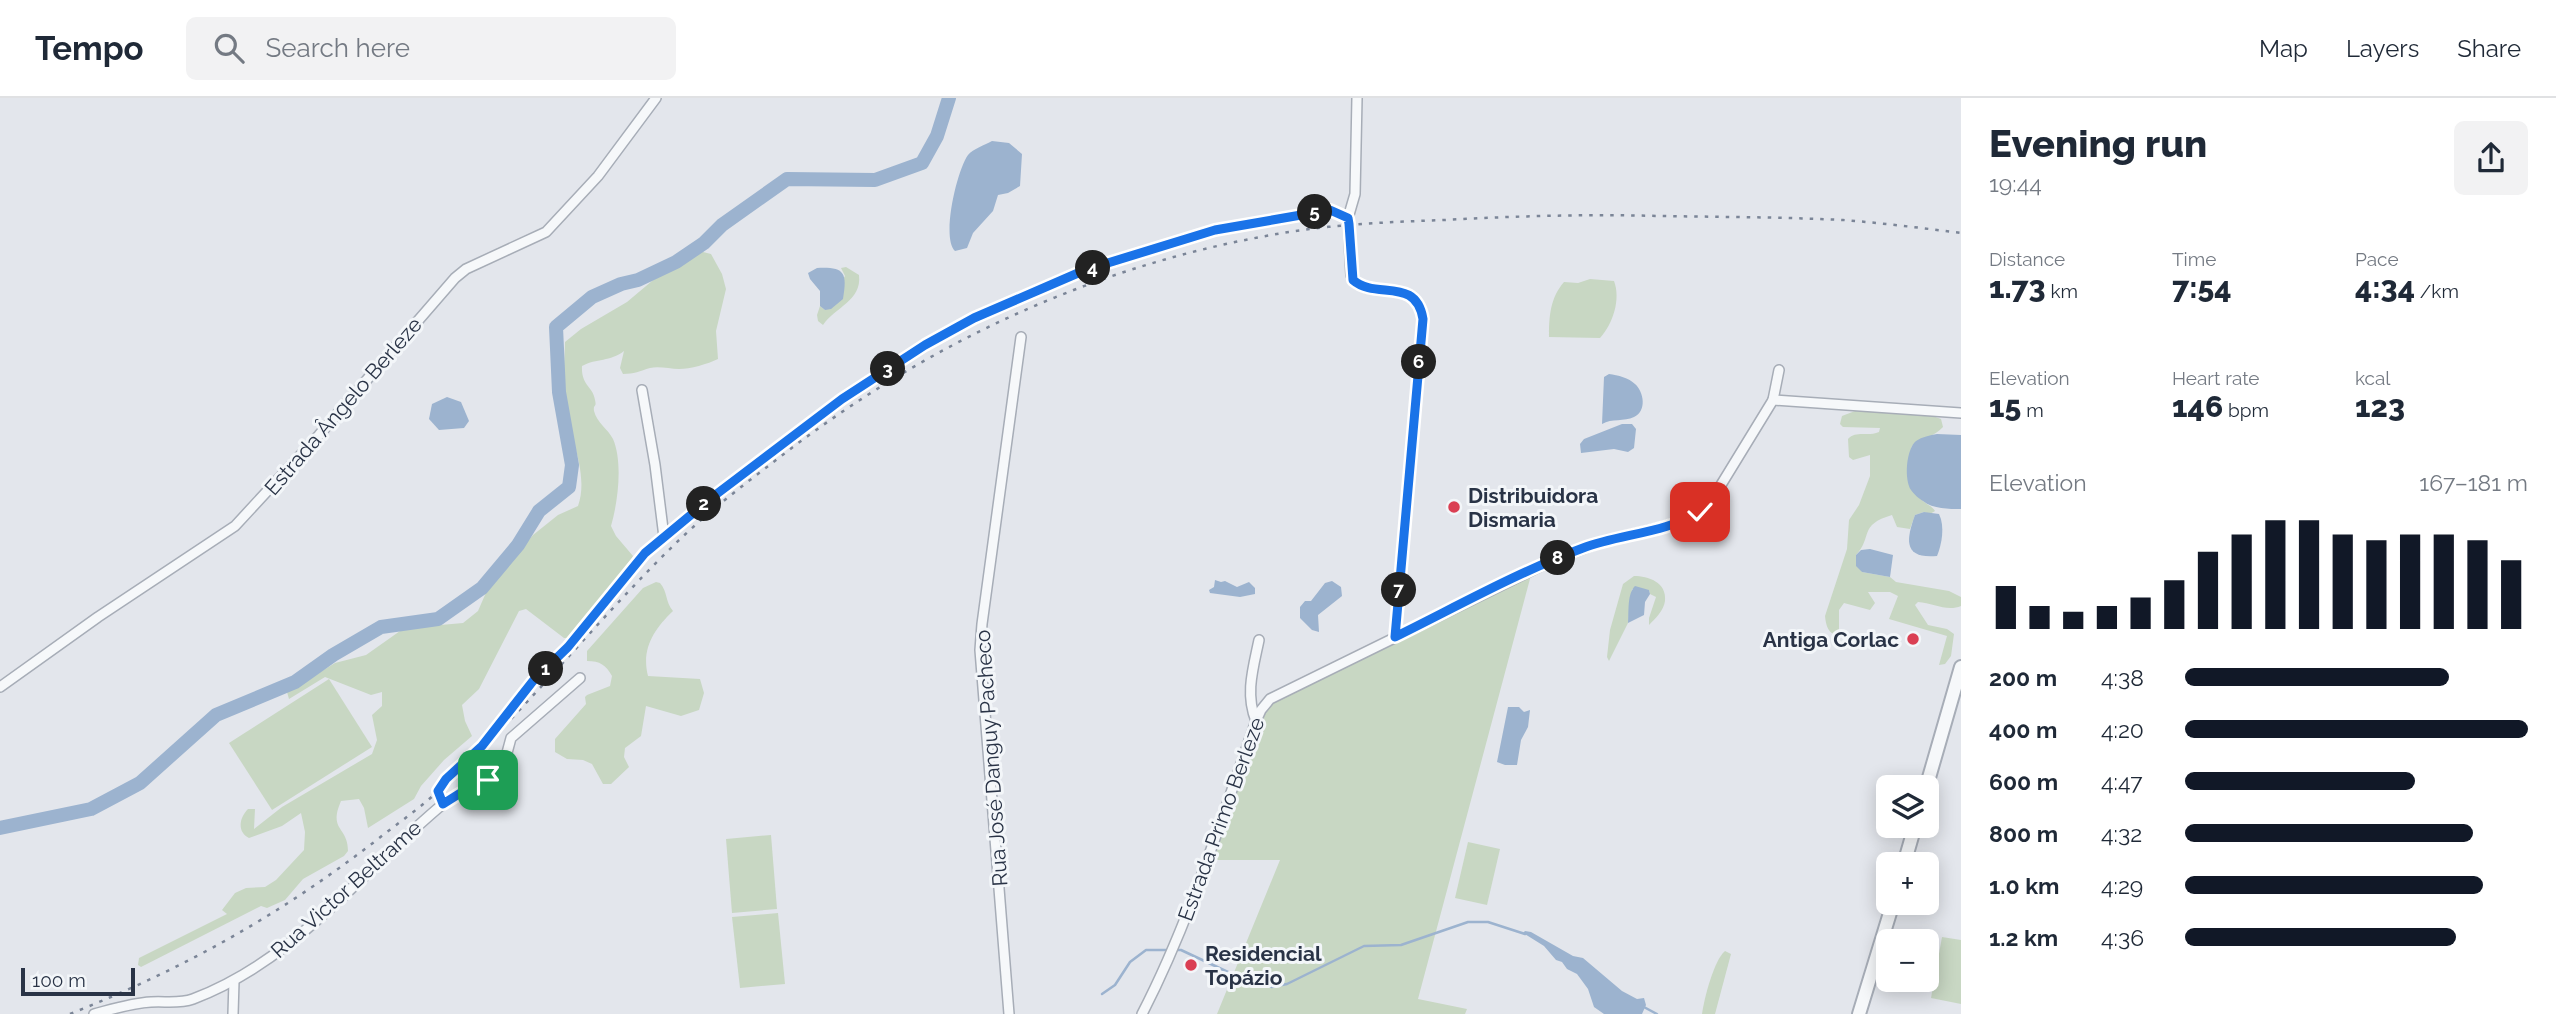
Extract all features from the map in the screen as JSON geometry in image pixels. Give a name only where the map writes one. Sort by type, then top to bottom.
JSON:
[{"type":"street","name":"Estrada Ângelo Berleze","points":[[0,687],[241,521],[455,278],[466,269],[547,232],[556,225],[598,176],[656,98]]},
{"type":"street","points":[[1357,98],[1355,194],[1348,218],[1353,280],[1362,286],[1405,293],[1419,304],[1423,319],[1395,637]]},
{"type":"street","name":"Rua Victor Beltrame","points":[[94,1014],[121,1006],[190,1000],[234,981],[286,947],[443,804],[438,791],[446,779],[482,746],[533,681],[568,647],[645,553],[842,399],[925,345],[974,318],[1085,270],[1215,230],[1330,210],[1348,218]]},
{"type":"street","name":"Rua José Danguy Pacheco","points":[[1009,1014],[980,643],[1021,337]]},
{"type":"street","name":"Estrada Primo Berleze","points":[[1142,1014],[1158,983],[1192,899],[1256,721],[1265,705],[1280,692],[1551,561],[1602,542],[1662,527],[1700,512],[1722,486],[1773,400],[1779,370]]},
{"type":"street","points":[[642,390],[664,537]]},
{"type":"street","points":[[1773,400],[1961,413]]},
{"type":"street","points":[[1256,721],[1251,709],[1249,687],[1259,640]]},
{"type":"street","points":[[1930,775],[1961,667]]},
{"type":"street","points":[[443,804],[495,777],[504,764],[511,738],[580,678]]},
{"type":"street","points":[[1859,1014],[1889,915]]},
{"type":"street","points":[[233,1014],[234,981]]},
{"type":"green space","points":[[699,251],[711,254],[722,274],[726,289],[716,331],[718,359],[688,368],[653,367],[623,374],[620,368],[624,351],[614,357],[582,366],[583,378],[594,395],[595,415],[611,435],[616,448],[618,482],[611,526],[633,556],[630,565],[570,638],[564,638],[526,609],[519,611],[479,689],[462,705],[472,736],[444,760],[421,786],[414,799],[368,828],[364,808],[359,799],[341,801],[337,818],[347,843],[348,851],[344,856],[303,879],[285,900],[267,908],[261,906],[141,967],[138,965],[139,958],[227,914],[222,910],[235,893],[246,888],[265,887],[276,880],[304,850],[305,832],[301,813],[282,826],[249,838],[241,829],[243,816],[248,809],[255,809],[254,829],[282,807],[372,754],[377,740],[372,715],[382,706],[382,692],[371,695],[325,677],[289,699],[287,692],[335,663],[366,655],[400,631],[463,623],[478,611],[488,588],[533,535],[558,515],[578,506],[581,493],[580,466],[564,398],[565,342]]},
{"type":"green space","points":[[846,267],[859,275],[859,284],[852,298],[823,325],[818,321],[817,315],[820,306],[825,310],[845,276],[841,268]]},
{"type":"green space","points":[[1590,279],[1614,281],[1616,288],[1612,319],[1605,332],[1600,338],[1549,337],[1551,308],[1559,288],[1564,282],[1578,283]]},
{"type":"green space","points":[[1855,411],[1927,414],[1941,419],[1943,427],[1940,430],[1912,446],[1908,462],[1912,487],[1935,511],[1915,515],[1910,529],[1897,527],[1892,515],[1881,519],[1870,527],[1856,555],[1862,572],[1890,577],[1896,582],[1949,591],[1961,597],[1961,606],[1956,608],[1918,602],[1915,605],[1928,625],[1947,629],[1954,634],[1951,656],[1945,664],[1939,665],[1947,636],[1889,619],[1898,596],[1890,592],[1868,592],[1875,603],[1870,610],[1844,603],[1839,610],[1839,636],[1832,633],[1827,626],[1825,616],[1847,549],[1849,520],[1859,505],[1870,476],[1870,455],[1853,460],[1849,457],[1848,439],[1855,435],[1879,432],[1880,428],[1843,427],[1840,424],[1842,416]]},
{"type":"green space","points":[[1531,575],[1418,999],[1467,1009],[1465,1014],[1217,1014],[1280,860],[1208,860],[1262,715],[1271,703]]},
{"type":"green space","points":[[1634,576],[1656,581],[1663,589],[1665,601],[1659,614],[1649,625],[1656,597],[1650,594],[1649,590],[1632,589],[1628,623],[1609,661],[1607,657],[1610,630],[1623,584]]},
{"type":"green space","points":[[656,582],[663,586],[673,611],[651,640],[646,657],[648,676],[700,679],[704,693],[699,710],[681,716],[646,706],[641,736],[625,748],[624,757],[629,767],[611,784],[603,784],[592,764],[583,760],[567,759],[555,752],[555,739],[586,704],[587,695],[610,686],[610,672],[599,663],[587,661],[587,651],[643,588]]},
{"type":"green space","points":[[329,679],[372,747],[272,810],[229,743]]},
{"type":"green space","points":[[771,835],[777,909],[732,913],[726,839]]},
{"type":"green space","points":[[1468,842],[1500,849],[1487,905],[1455,898]]},
{"type":"green space","points":[[778,913],[785,984],[740,988],[732,917]]},
{"type":"green space","points":[[1942,937],[1961,940],[1961,1004],[1931,998],[1932,992],[1939,992]]},
{"type":"green space","points":[[1725,951],[1731,954],[1715,1014],[1702,1014],[1713,971]]},
{"type":"water","points":[[992,141],[1009,143],[1022,154],[1020,186],[998,195],[993,211],[973,233],[967,248],[955,251],[951,244],[950,219],[959,174],[968,155]]},
{"type":"water","points":[[817,268],[833,268],[844,277],[843,299],[831,309],[825,310],[820,306],[820,291],[810,279],[808,273]]},
{"type":"water","points":[[1609,374],[1623,377],[1635,384],[1642,396],[1642,406],[1634,417],[1602,424],[1604,377]]},
{"type":"water","points":[[447,397],[461,402],[469,421],[464,428],[439,430],[429,419],[432,404]]},
{"type":"water","points":[[1622,424],[1632,424],[1636,429],[1634,448],[1628,452],[1614,449],[1581,453],[1580,444],[1584,439]]},
{"type":"water","points":[[1937,434],[1961,435],[1961,509],[1927,504],[1911,490],[1907,479],[1907,465],[1913,445],[1921,438]]},
{"type":"water","points":[[1924,512],[1939,514],[1941,519],[1942,535],[1937,556],[1918,554],[1910,546],[1910,532],[1915,515]]},
{"type":"water","points":[[1870,549],[1893,555],[1890,577],[1862,572],[1856,566],[1856,555],[1861,550]]},
{"type":"water","points":[[1215,580],[1237,587],[1249,582],[1255,588],[1255,594],[1240,597],[1210,593]]},
{"type":"water","points":[[1332,581],[1341,587],[1342,596],[1318,615],[1319,632],[1312,630],[1300,618],[1300,607],[1305,601],[1311,601],[1325,583]]},
{"type":"water","points":[[1635,586],[1649,590],[1650,594],[1645,602],[1644,615],[1628,623],[1630,598]]},
{"type":"water","points":[[1508,707],[1519,707],[1524,712],[1530,710],[1517,765],[1497,762]]},
{"type":"water","points":[[1525,931],[1573,956],[1583,958],[1622,991],[1637,999],[1644,998],[1646,1005],[1642,1014],[1604,1014],[1594,1007],[1588,989],[1577,974],[1556,960],[1544,946],[1523,933]]},
{"type":"waterway","points":[[0,828],[91,809],[140,783],[216,715],[295,682],[333,655],[381,627],[438,619],[482,588],[518,545],[539,511],[569,487],[572,465],[559,392],[556,327],[592,297],[676,262],[787,179],[875,180],[922,163],[937,136],[949,98]]},
{"type":"waterway","points":[[1176,950],[1245,980],[1272,987],[1287,984],[1364,946],[1401,945],[1468,922],[1488,922],[1525,934]]},
{"type":"waterway","points":[[1102,994],[1115,985],[1130,962],[1146,950],[1170,950]]},
{"type":"waterway","points":[[1642,1006],[1657,1014]]},
{"type":"railway","points":[[70,1014],[192,958],[305,892],[423,804],[468,762],[676,543],[750,480],[833,418],[892,380],[952,345],[1079,288],[1145,265],[1213,247],[1283,233],[1343,225],[1579,215],[1752,217],[1843,220],[1961,233]]},
{"type":"place","name":"Distribuidora Dismaria","points":[[1454,507]]},
{"type":"place","name":"Antiga Corlac","points":[[1913,639]]},
{"type":"place","name":"Residencial Topázio","points":[[1191,965]]},
{"type":"route","points":[[488,780],[443,804],[438,791],[446,779],[482,746],[533,681],[568,647],[645,553],[710,499],[842,399],[925,345],[1020,296],[1085,270],[1215,230],[1330,210],[1338,212],[1348,218],[1353,280],[1362,286],[1405,293],[1419,304],[1423,319],[1395,637],[1551,561],[1602,542],[1662,527],[1700,512]]}]
